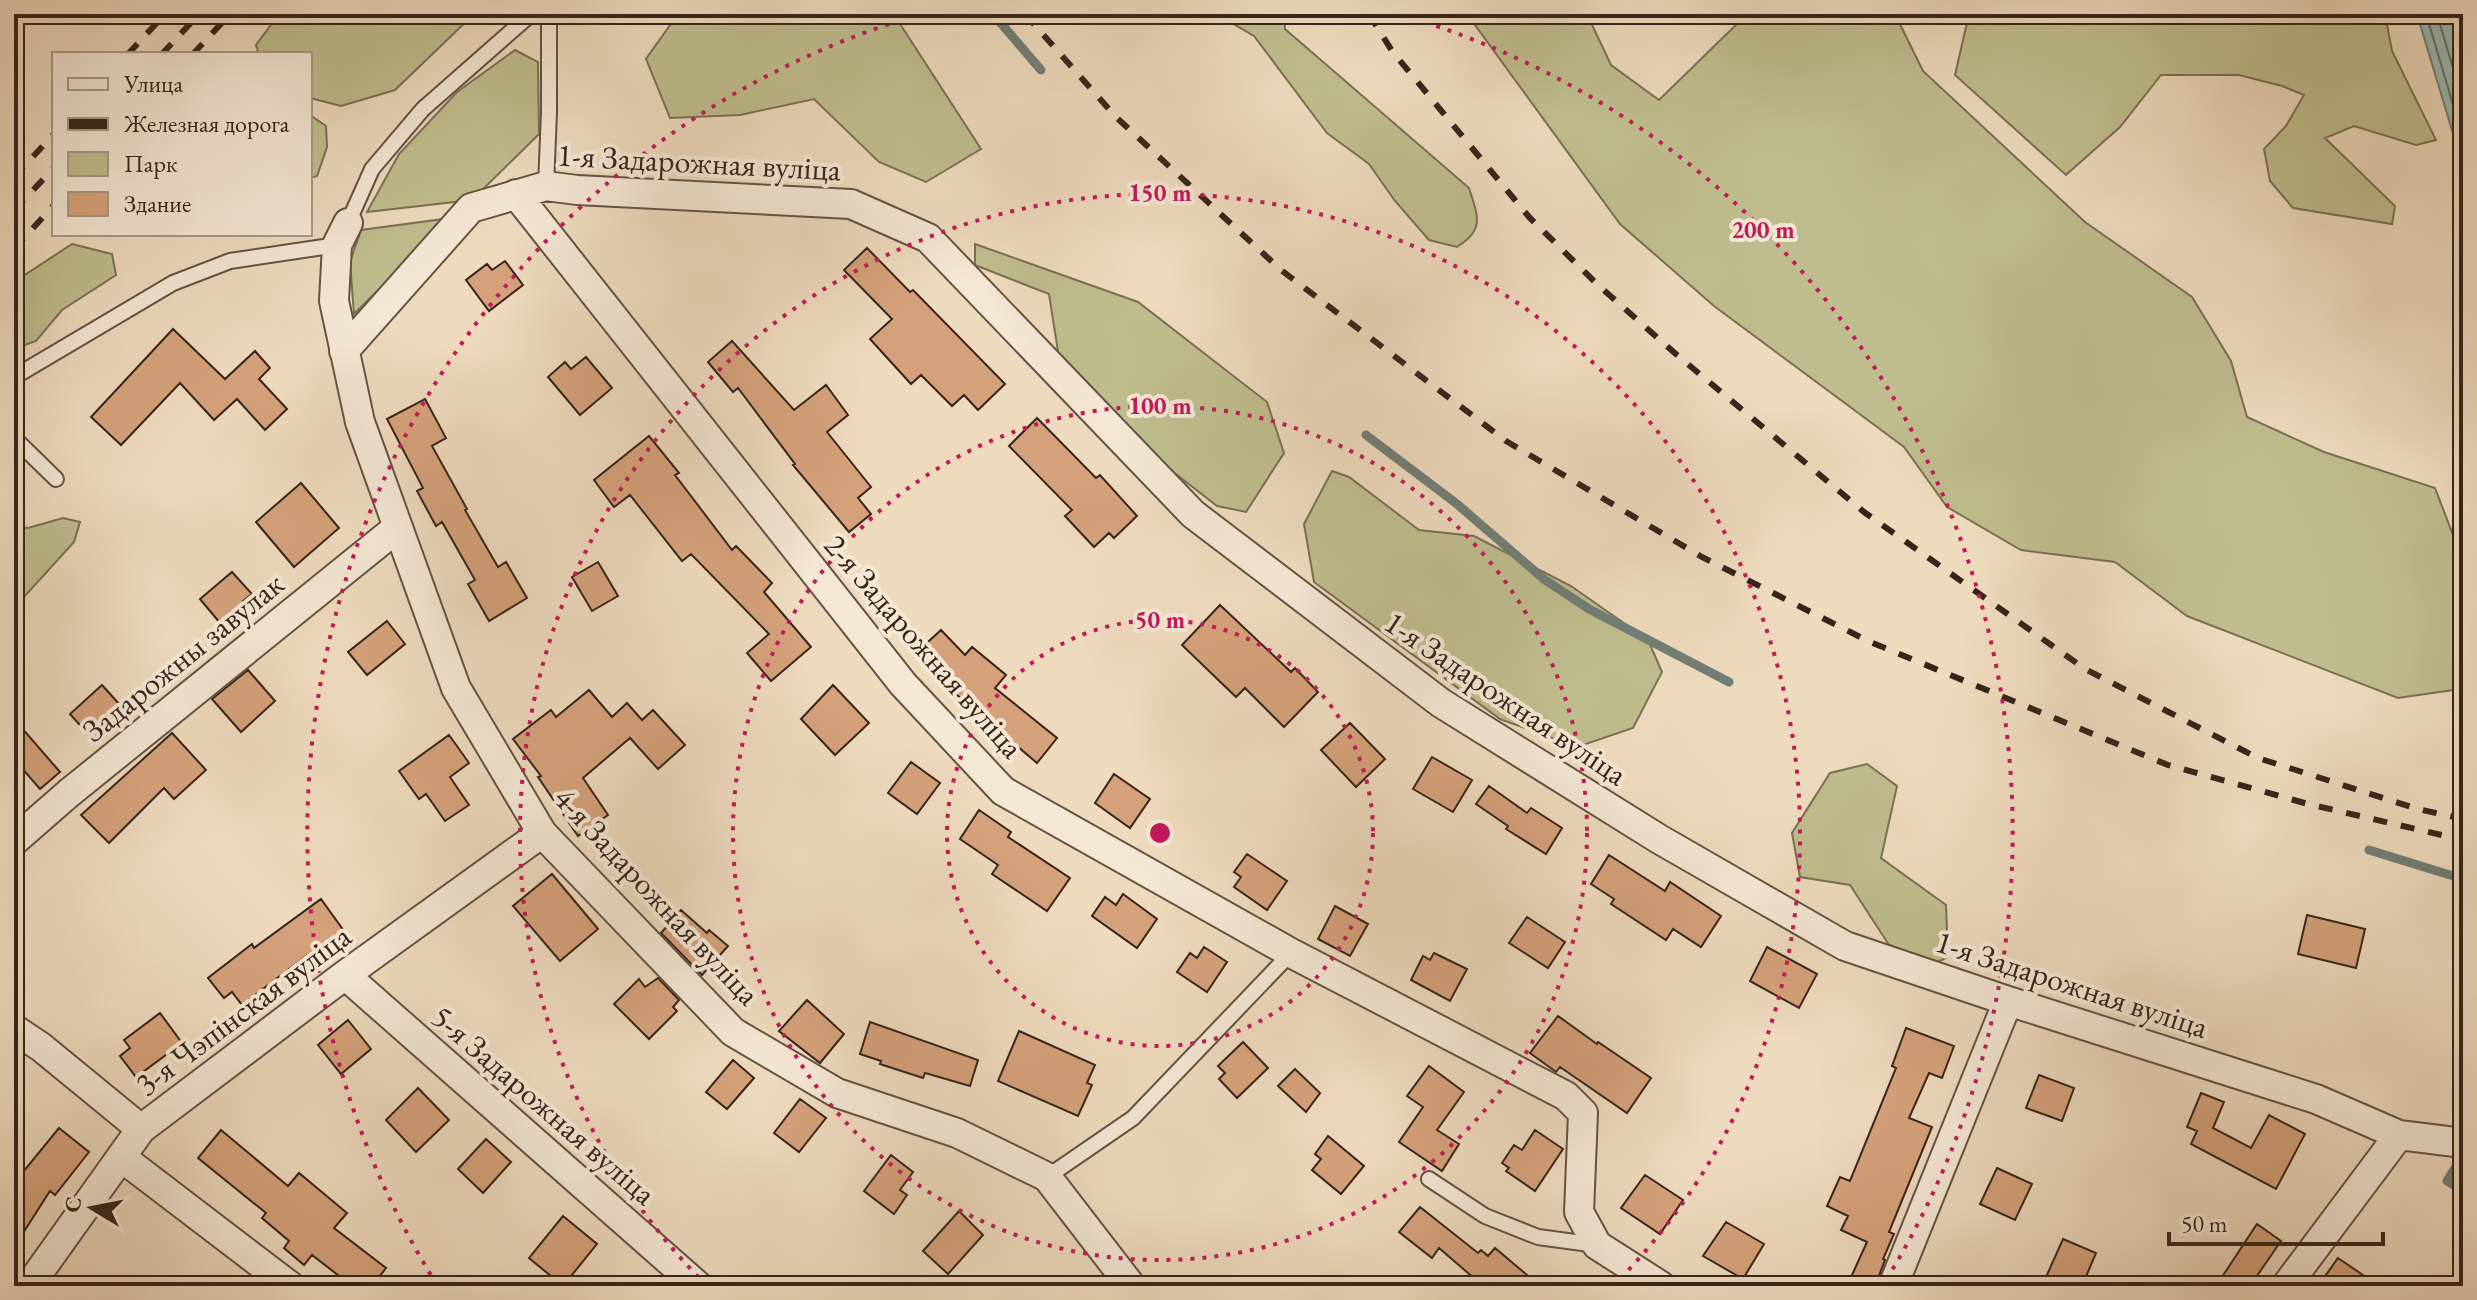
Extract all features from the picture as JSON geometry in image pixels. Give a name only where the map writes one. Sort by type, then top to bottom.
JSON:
[{"type":"street","name":"1-я Задарожная вуліца","points":[[344,351],[471,208],[516,194],[546,186],[851,204],[928,238],[1193,514],[1441,703],[1659,839],[1845,946],[2316,1099],[2399,1135],[2463,1143]]},
{"type":"street","name":"2-я Задарожная вуліца","points":[[516,194],[903,684],[1003,791],[1291,953],[1566,1096],[1583,1113],[1579,1212],[1597,1245]]},
{"type":"street","name":"4-я Задарожная вуліца","points":[[342,234],[334,301],[360,422],[456,688],[542,833],[733,1032],[837,1093],[957,1133],[1047,1177],[1131,1286]]},
{"type":"street","name":"Задарожны завулак","points":[[14,841],[397,528]]},
{"type":"street","name":"3-я Чэпінская вуліца","points":[[29,1286],[141,1129],[345,975],[542,833]]},
{"type":"street","name":"5-я Задарожная вуліца","points":[[345,975],[698,1286]]},
{"type":"street","points":[[1893,1286],[2008,1001]]},
{"type":"street","points":[[14,1029],[41,1047],[141,1129]]},
{"type":"street","points":[[2286,1286],[2399,1135]]},
{"type":"street","points":[[121,1157],[290,1286]]},
{"type":"street","points":[[1597,1245],[1642,1282]]},
{"type":"lane","points":[[14,377],[173,283],[230,261],[342,234],[372,169],[423,109],[531,14]]},
{"type":"lane","points":[[546,186],[549,14]]},
{"type":"lane","points":[[14,438],[56,479]]},
{"type":"lane","points":[[1047,1177],[1133,1118],[1291,953]]},
{"type":"lane","points":[[1429,1179],[1485,1216],[1538,1237],[1597,1245]]},
{"type":"green space","points":[[279,14],[474,14],[395,90],[341,106],[312,99],[312,52],[258,52],[256,45]]},
{"type":"green space","points":[[678,14],[884,14],[900,24],[981,149],[926,182],[879,162],[814,99],[740,115],[670,118],[646,59]]},
{"type":"green space","points":[[1224,14],[1284,14],[1285,29],[1469,188],[1477,214],[1472,235],[1457,247],[1429,240],[1395,201],[1369,164],[1327,133],[1254,36],[1225,19]]},
{"type":"green space","points":[[1467,14],[1587,14],[1611,65],[1659,100],[1740,21],[1811,14],[1895,14],[1923,71],[2085,222],[2192,297],[2231,361],[2247,417],[2324,452],[2435,488],[2463,561],[2463,669],[2453,690],[2398,698],[2187,616],[2115,562],[2021,550],[1947,507],[1904,447],[1714,306],[1620,224]]},
{"type":"green space","points":[[1969,14],[2385,14],[2392,51],[2436,140],[2416,145],[2354,126],[2325,138],[2395,206],[2392,224],[2293,208],[2270,181],[2264,149],[2286,126],[2304,95],[2239,75],[2161,75],[2120,127],[2066,175],[1955,75]]},
{"type":"green space","points":[[515,50],[538,62],[539,134],[472,200],[367,212],[399,154],[457,92]]},
{"type":"green space","points":[[312,116],[326,126],[327,147],[317,176],[312,177]]},
{"type":"green space","points":[[451,218],[354,314],[350,262],[361,230]]},
{"type":"green space","points":[[72,244],[112,254],[116,275],[62,310],[36,341],[14,349],[14,282]]},
{"type":"green space","points":[[975,244],[1138,302],[1267,402],[1284,453],[1246,512],[1217,506],[1167,467],[1059,358],[1049,294],[975,265]]},
{"type":"green space","points":[[1332,471],[1349,477],[1419,530],[1474,536],[1571,586],[1648,640],[1662,672],[1633,728],[1577,747],[1500,719],[1314,582],[1304,524]]},
{"type":"green space","points":[[63,518],[80,522],[74,542],[14,608],[14,527],[28,528]]},
{"type":"green space","points":[[1867,764],[1897,786],[1881,858],[1946,905],[1948,957],[1933,964],[1889,945],[1850,885],[1800,877],[1792,833],[1830,773]]},
{"type":"water","points":[[2417,14],[2463,14],[2463,163],[2461,160]]},
{"type":"building","points":[[867,248],[1005,384],[978,410],[964,395],[952,406],[921,375],[911,384],[870,339],[892,319],[844,270]]},
{"type":"building","points":[[505,261],[523,285],[489,311],[466,280],[487,264],[492,270]]},
{"type":"building","points":[[173,329],[225,379],[255,351],[270,368],[259,379],[287,409],[265,430],[237,399],[214,420],[180,383],[121,445],[91,417]]},
{"type":"building","points":[[732,341],[794,410],[826,385],[848,415],[827,432],[871,487],[858,498],[871,514],[849,532],[793,465],[738,388],[733,392],[708,362]]},
{"type":"building","points":[[586,357],[612,388],[580,415],[548,377],[565,362],[571,369]]},
{"type":"building","points":[[425,399],[446,438],[432,446],[498,567],[506,562],[527,598],[489,621],[468,584],[475,580],[442,522],[436,526],[417,491],[423,488],[387,419]]},
{"type":"building","points":[[1037,418],[1096,478],[1100,475],[1137,516],[1114,538],[1109,533],[1094,547],[1065,516],[1072,510],[1009,446]]},
{"type":"building","points":[[649,436],[679,473],[675,475],[732,550],[736,546],[772,583],[764,592],[811,647],[771,681],[747,653],[769,634],[691,554],[682,561],[630,495],[614,507],[594,480]]},
{"type":"building","points":[[301,483],[339,528],[294,567],[256,522]]},
{"type":"building","points":[[598,562],[618,596],[592,611],[572,577]]},
{"type":"building","points":[[232,572],[252,594],[243,601],[248,608],[225,629],[200,599]]},
{"type":"building","points":[[1220,605],[1291,672],[1295,668],[1318,692],[1284,727],[1245,688],[1236,697],[1182,645]]},
{"type":"building","points":[[387,621],[405,644],[367,675],[348,652]]},
{"type":"building","points":[[941,630],[965,655],[972,647],[1006,675],[995,688],[1057,738],[1037,763],[943,683],[945,680],[918,651]]},
{"type":"building","points":[[248,670],[275,701],[241,732],[212,699]]},
{"type":"building","points":[[102,685],[129,715],[96,743],[70,714]]},
{"type":"building","points":[[833,685],[869,723],[835,755],[801,719]]},
{"type":"building","points":[[589,690],[612,717],[627,703],[642,720],[653,710],[685,745],[658,769],[630,738],[583,778],[608,815],[578,836],[538,777],[541,776],[513,739],[551,710],[556,717]]},
{"type":"building","points":[[14,719],[60,772],[40,789],[14,759]]},
{"type":"building","points":[[1350,723],[1385,759],[1356,787],[1321,750]]},
{"type":"building","points":[[172,733],[206,770],[174,799],[164,788],[109,843],[81,815]]},
{"type":"building","points":[[449,735],[469,763],[450,777],[469,805],[445,821],[426,794],[419,799],[399,771]]},
{"type":"building","points":[[1432,757],[1472,780],[1453,812],[1413,789]]},
{"type":"building","points":[[911,762],[940,783],[917,814],[888,793]]},
{"type":"building","points":[[1114,774],[1150,799],[1130,828],[1095,803]]},
{"type":"building","points":[[1489,786],[1527,813],[1531,808],[1562,828],[1546,854],[1506,829],[1508,826],[1476,804]]},
{"type":"building","points":[[979,810],[1011,832],[1008,837],[1070,878],[1047,911],[992,874],[998,865],[960,839]]},
{"type":"building","points":[[1247,854],[1287,881],[1267,910],[1234,887],[1241,877],[1234,872]]},
{"type":"building","points":[[1609,855],[1665,891],[1670,882],[1721,916],[1701,947],[1673,929],[1666,940],[1611,904],[1614,899],[1591,884]]},
{"type":"building","points":[[552,874],[598,929],[560,961],[513,906]]},
{"type":"building","points":[[1123,894],[1157,919],[1137,948],[1092,916],[1105,897],[1116,905]]},
{"type":"building","points":[[321,899],[344,931],[242,1005],[232,992],[224,998],[208,978],[252,944],[254,948]]},
{"type":"building","points":[[1335,906],[1368,924],[1350,956],[1318,939]]},
{"type":"building","points":[[681,910],[707,933],[709,930],[728,946],[702,975],[661,933]]},
{"type":"building","points":[[2307,915],[2365,929],[2356,968],[2298,954]]},
{"type":"building","points":[[1527,917],[1565,942],[1548,968],[1509,943]]},
{"type":"building","points":[[1204,947],[1227,962],[1207,992],[1177,972],[1190,953],[1197,958]]},
{"type":"building","points":[[1767,947],[1817,974],[1799,1008],[1750,981]]},
{"type":"building","points":[[1434,953],[1467,969],[1450,1001],[1411,980],[1423,956],[1430,960]]},
{"type":"building","points":[[658,978],[679,1000],[673,1007],[677,1011],[649,1039],[614,1004],[639,979],[645,987]]},
{"type":"building","points":[[807,1000],[844,1034],[820,1063],[779,1031]]},
{"type":"building","points":[[160,1013],[182,1043],[136,1077],[120,1056],[130,1048],[124,1040]]},
{"type":"building","points":[[1558,1016],[1651,1078],[1627,1113],[1560,1067],[1556,1072],[1530,1053]]},
{"type":"building","points":[[348,1020],[371,1049],[341,1074],[318,1045]]},
{"type":"building","points":[[870,1022],[978,1060],[970,1086],[925,1073],[923,1078],[860,1054]]},
{"type":"building","points":[[1906,1028],[1954,1046],[1942,1078],[1929,1073],[1909,1118],[1932,1127],[1889,1232],[1894,1234],[1875,1286],[1847,1286],[1867,1242],[1841,1230],[1848,1216],[1827,1206],[1840,1177],[1850,1181],[1896,1068],[1892,1066]]},
{"type":"building","points":[[1019,1031],[1095,1065],[1087,1083],[1092,1085],[1078,1116],[998,1081]]},
{"type":"building","points":[[1243,1042],[1268,1068],[1237,1098],[1219,1079],[1225,1073],[1218,1066]]},
{"type":"building","points":[[733,1060],[754,1078],[727,1109],[706,1092]]},
{"type":"building","points":[[1429,1066],[1464,1092],[1437,1130],[1459,1144],[1442,1171],[1399,1142],[1423,1107],[1407,1096]]},
{"type":"building","points":[[1295,1069],[1320,1093],[1306,1112],[1278,1086]]},
{"type":"building","points":[[2039,1075],[2074,1088],[2062,1121],[2026,1108]]},
{"type":"building","points":[[418,1088],[449,1120],[416,1152],[386,1120]]},
{"type":"building","points":[[2201,1093],[2224,1102],[2213,1128],[2251,1148],[2269,1115],[2305,1134],[2276,1189],[2191,1144],[2197,1131],[2187,1127]]},
{"type":"building","points":[[800,1099],[826,1118],[799,1152],[774,1133]]},
{"type":"building","points":[[59,1128],[89,1152],[55,1195],[50,1191],[14,1247],[14,1183]]},
{"type":"building","points":[[221,1130],[288,1186],[299,1173],[347,1213],[334,1228],[386,1268],[372,1286],[352,1286],[312,1255],[304,1265],[284,1248],[289,1241],[262,1218],[266,1213],[198,1158]]},
{"type":"building","points":[[1535,1130],[1563,1149],[1535,1191],[1506,1171],[1509,1168],[1502,1163],[1514,1145],[1522,1150]]},
{"type":"building","points":[[1328,1136],[1364,1166],[1341,1194],[1312,1170],[1321,1159],[1315,1154]]},
{"type":"building","points":[[486,1139],[511,1162],[483,1193],[458,1169]]},
{"type":"building","points":[[891,1155],[913,1172],[900,1190],[907,1195],[894,1214],[864,1191]]},
{"type":"building","points":[[1997,1168],[2032,1184],[2015,1220],[1980,1204]]},
{"type":"building","points":[[1645,1175],[1683,1200],[1660,1234],[1621,1208]]},
{"type":"building","points":[[1420,1207],[1478,1253],[1481,1250],[1488,1256],[1495,1248],[1540,1286],[1483,1286],[1439,1248],[1432,1258],[1399,1232]]},
{"type":"building","points":[[959,1211],[983,1235],[948,1274],[923,1251]]},
{"type":"building","points":[[563,1216],[597,1244],[563,1286],[529,1258]]},
{"type":"building","points":[[1726,1222],[1764,1244],[1743,1279],[1703,1256]]},
{"type":"building","points":[[2257,1224],[2281,1241],[2250,1286],[2216,1286]]},
{"type":"building","points":[[2063,1239],[2096,1253],[2082,1286],[2042,1286]]},
{"type":"building","points":[[2338,1258],[2379,1286],[2318,1286]]},
{"type":"waterway","points":[[993,14],[1041,70]]},
{"type":"waterway","points":[[1366,435],[1457,504],[1545,580],[1589,609],[1729,682]]},
{"type":"waterway","points":[[2369,850],[2463,879]]},
{"type":"waterway","points":[[2457,1165],[2447,1181],[2463,1191]]},
{"type":"railway","points":[[130,52],[165,14]]},
{"type":"railway","points":[[164,52],[199,14]]},
{"type":"railway","points":[[195,52],[230,14]]},
{"type":"railway","points":[[1025,14],[1116,117],[1281,270],[1506,441],[1702,557],[1868,641],[2168,765],[2308,804],[2463,840]]},
{"type":"railway","points":[[1369,14],[1392,51],[1529,217],[1598,285],[1677,355],[1864,512],[2085,669],[2258,758],[2418,809],[2463,819]]},
{"type":"railway","points":[[14,177],[52,136]]},
{"type":"railway","points":[[14,210],[52,170]]},
{"type":"railway","points":[[14,249],[52,207]]}]
